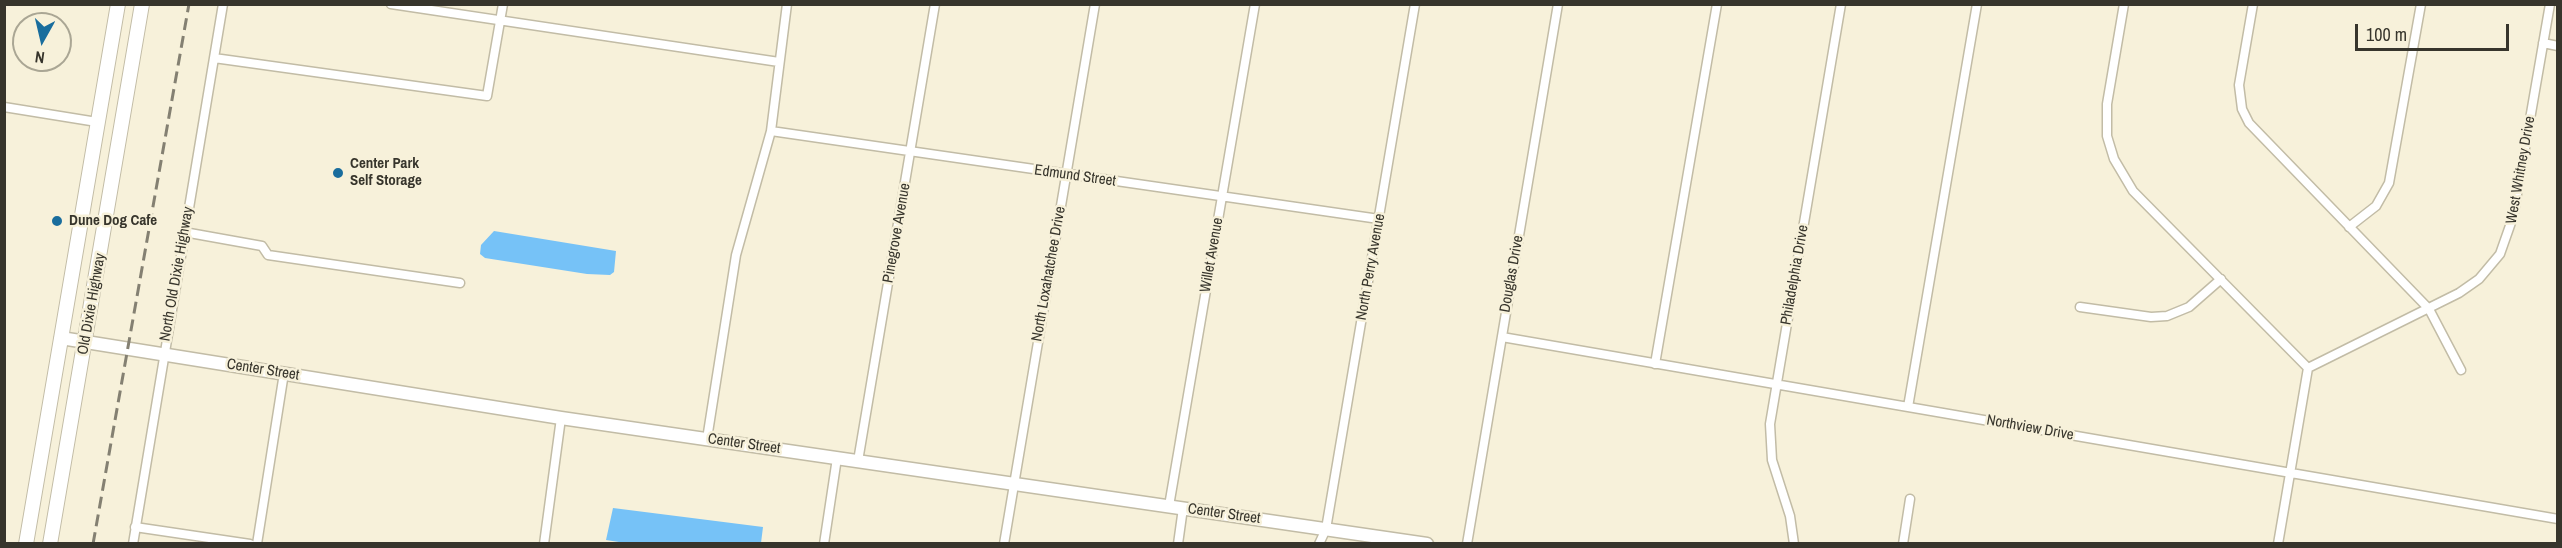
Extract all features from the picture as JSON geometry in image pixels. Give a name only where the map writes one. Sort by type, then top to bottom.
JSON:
[{"type":"main road","name":"Old Dixie Highway","points":[[26,543],[117,4]]},
{"type":"main road","name":"Old Dixie Highway","points":[[50,543],[142,4]]},
{"type":"street","name":"North Old Dixie Highway","points":[[133,543],[223,4]]},
{"type":"street","points":[[391,4],[780,62]]},
{"type":"street","points":[[214,58],[487,96],[503,4]]},
{"type":"street","points":[[707,439],[736,255],[771,131],[787,4]]},
{"type":"street","name":"Pinegrove Avenue","points":[[858,461],[936,4]]},
{"type":"street","name":"North Loxahatchee Drive","points":[[1004,543],[1095,4]]},
{"type":"street","name":"Willet Avenue","points":[[1169,506],[1255,4]]},
{"type":"street","name":"North Perry Avenue","points":[[1319,543],[1326,529],[1415,4]]},
{"type":"street","name":"Douglas Drive","points":[[1467,543],[1558,4]]},
{"type":"street","points":[[1655,364],[1717,4]]},
{"type":"street","name":"Philadelphia Drive","points":[[1794,543],[1791,516],[1772,460],[1770,424],[1841,4]]},
{"type":"street","points":[[1908,407],[1977,4]]},
{"type":"street","points":[[2124,4],[2107,104],[2107,136],[2114,159],[2133,190],[2308,368],[2278,543]]},
{"type":"street","points":[[2253,4],[2240,85],[2245,116],[2259,136],[2428,309],[2461,370]]},
{"type":"street","points":[[2349,227],[2376,206],[2389,183],[2421,4]]},
{"type":"street","name":"West Whitney Drive","points":[[2308,368],[2459,293],[2479,279],[2503,247],[2513,217],[2550,4]]},
{"type":"street","points":[[2543,43],[2558,46]]},
{"type":"street","points":[[4,107],[97,122]]},
{"type":"street","name":"Edmund Street","points":[[771,131],[910,153],[1379,219]]},
{"type":"street","points":[[184,232],[262,246],[268,255],[460,283]]},
{"type":"street","points":[[2080,307],[2151,317],[2167,316],[2196,303],[2221,279]]},
{"type":"street","name":"Northview Drive","points":[[1502,337],[2558,519]]},
{"type":"street","name":"Center Street","points":[[61,338],[561,418],[1427,543]]},
{"type":"street","points":[[257,543],[284,373]]},
{"type":"street","points":[[544,543],[561,418]]},
{"type":"street","points":[[824,543],[837,458]]},
{"type":"street","points":[[1903,543],[1910,499]]},
{"type":"street","points":[[1178,543],[1183,508]]},
{"type":"street","points":[[135,527],[250,543]]},
{"type":"water","points":[[494,231],[616,251],[614,272],[610,275],[587,274],[485,258],[480,254],[481,245]]},
{"type":"water","points":[[613,508],[763,527],[761,543],[632,544],[606,540]]},
{"type":"railway","points":[[93,544],[189,4]]},
{"type":"place","name":"Center Park Self Storage","points":[[338,173]]},
{"type":"place","name":"Dune Dog Cafe","points":[[57,221]]}]
